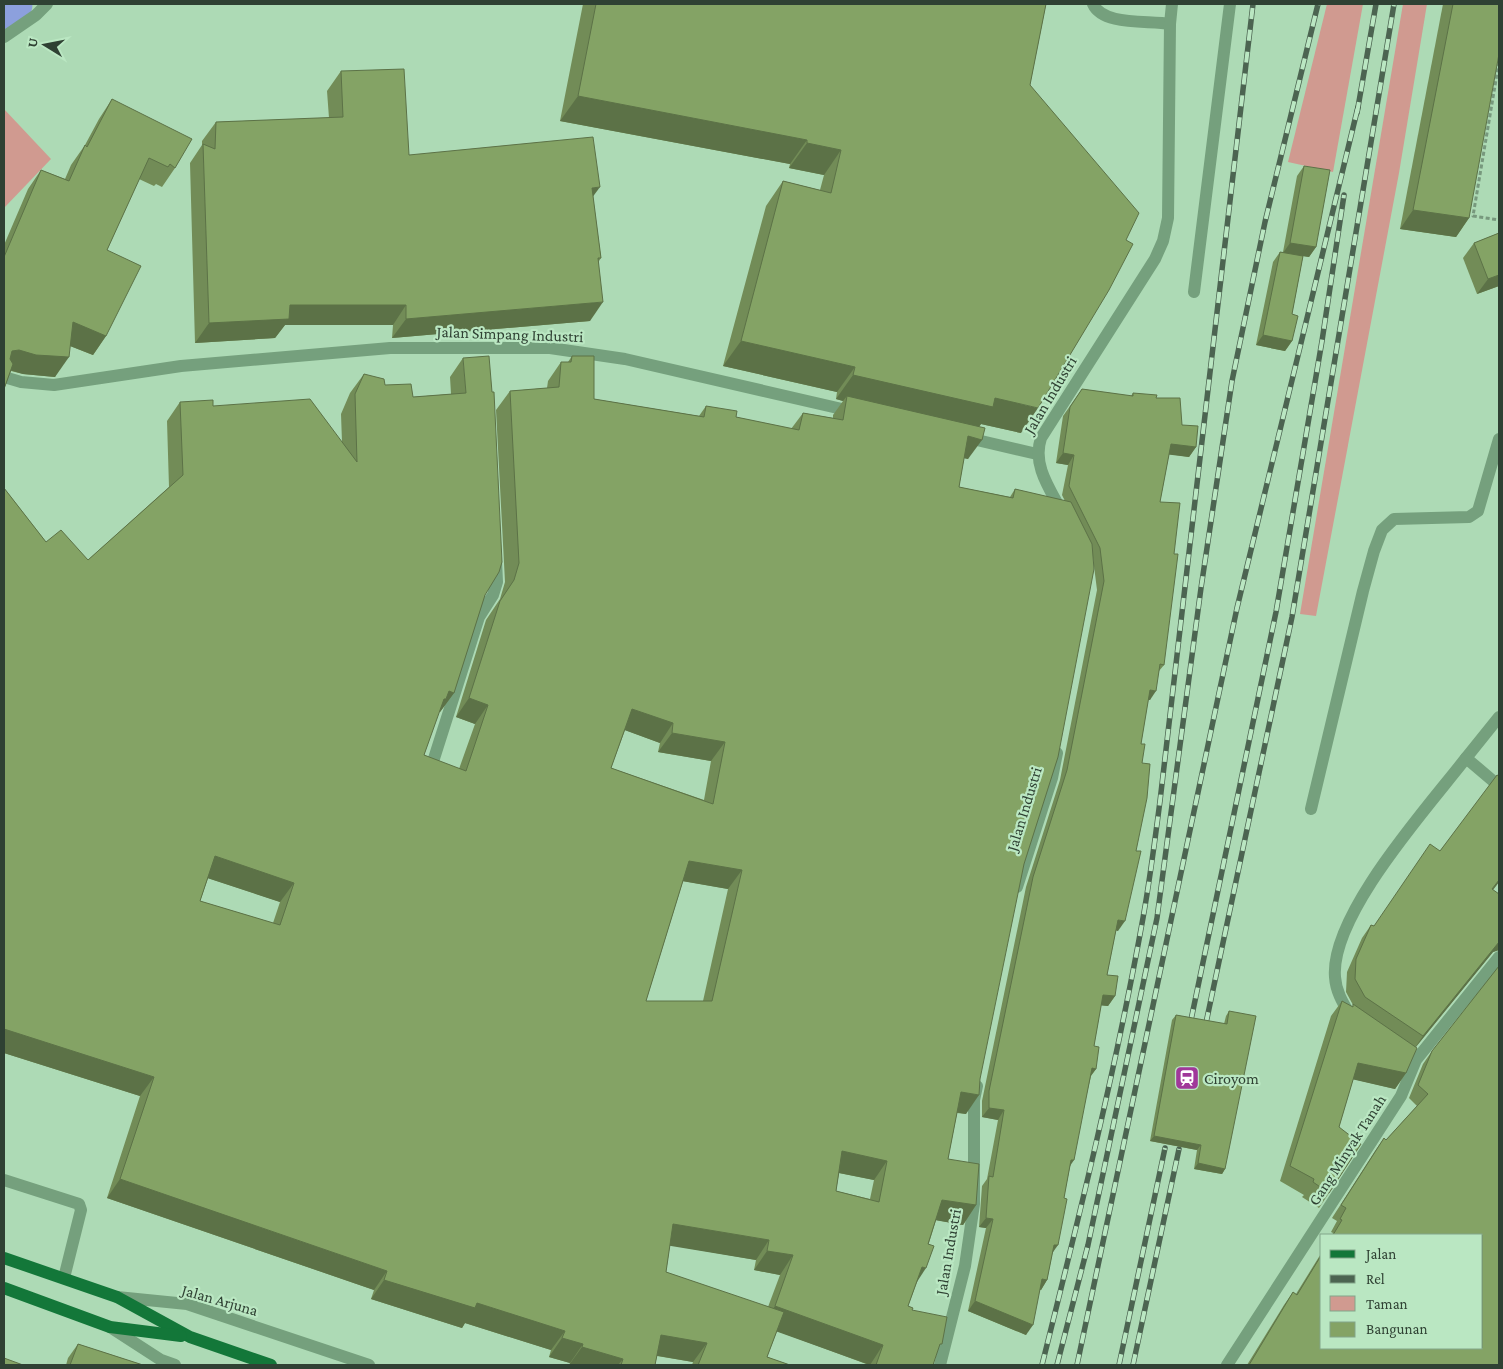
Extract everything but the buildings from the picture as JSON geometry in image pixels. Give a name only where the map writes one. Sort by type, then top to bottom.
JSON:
[{"type":"main road","name":"Jalan Arjuna","points":[[4,1258],[117,1297]]},
{"type":"main road","points":[[4,1288],[110,1327],[190,1337]]},
{"type":"main road","points":[[117,1297],[190,1337],[269,1365]]},
{"type":"street","points":[[4,37],[36,15],[47,4]]},
{"type":"street","points":[[1093,4],[1102,16],[1122,20],[1170,24]]},
{"type":"street","name":"Jalan Industri","points":[[1069,527],[1043,475],[1037,454],[1041,438],[1052,419],[1155,259],[1162,241],[1168,218],[1170,24],[1172,4]]},
{"type":"street","points":[[1194,292],[1230,4]]},
{"type":"street","name":"Jalan Simpang Industri","points":[[4,377],[21,382],[54,385],[211,364],[390,348],[485,352],[550,348],[625,359],[872,416]]},
{"type":"street","points":[[950,434],[1037,454]]},
{"type":"street","points":[[1311,809],[1363,592],[1382,530],[1394,520],[1468,517],[1478,511],[1499,439]]},
{"type":"street","points":[[430,768],[479,617],[493,595],[497,582],[495,543]]},
{"type":"street","points":[[1358,1021],[1350,1016],[1337,993],[1334,976],[1337,953],[1346,925],[1376,874],[1499,717]]},
{"type":"street","name":"Jalan Industri","points":[[1014,904],[1018,885],[1052,778],[1059,740]]},
{"type":"street","points":[[1466,758],[1499,786]]},
{"type":"street","name":"Gang Minyak Tanah","points":[[1227,1365],[1401,1096],[1412,1058],[1499,956]]},
{"type":"street","name":"Jalan Industri","points":[[940,1365],[965,1266],[974,1204],[974,1100],[980,1070]]},
{"type":"street","points":[[4,1180],[79,1204],[80,1210],[64,1278]]},
{"type":"street","name":"Jalan Arjuna","points":[[117,1297],[187,1304],[368,1365]]},
{"type":"street","points":[[110,1327],[161,1360],[175,1365]]},
{"type":"path","points":[[1499,62],[1497,83],[1473,216],[1499,220]]},
{"type":"green space","points":[[1327,4],[1363,4],[1333,172],[1288,162]]},
{"type":"green space","points":[[1403,4],[1427,4],[1399,173],[1316,616],[1300,614]]},
{"type":"green space","points":[[4,109],[51,159],[4,208]]},
{"type":"waterway","points":[[4,6],[8,4]]},
{"type":"railway","points":[[1042,1365],[1109,1086],[1148,889],[1160,801],[1253,4]]},
{"type":"railway","points":[[1057,1365],[1088,1245],[1157,918],[1201,588],[1232,381],[1265,222],[1318,4]]},
{"type":"railway","points":[[1357,113],[1376,4]]},
{"type":"railway","points":[[1206,1023],[1292,617],[1394,4]]},
{"type":"railway","points":[[1077,1365],[1237,608],[1358,107]]},
{"type":"railway","points":[[1191,1020],[1276,612],[1322,341],[1344,195]]},
{"type":"railway","points":[[1119,1365],[1165,1148]]},
{"type":"railway","points":[[1133,1365],[1179,1149]]},
{"type":"place","name":"Ciroyom","points":[[1187,1078]]}]
